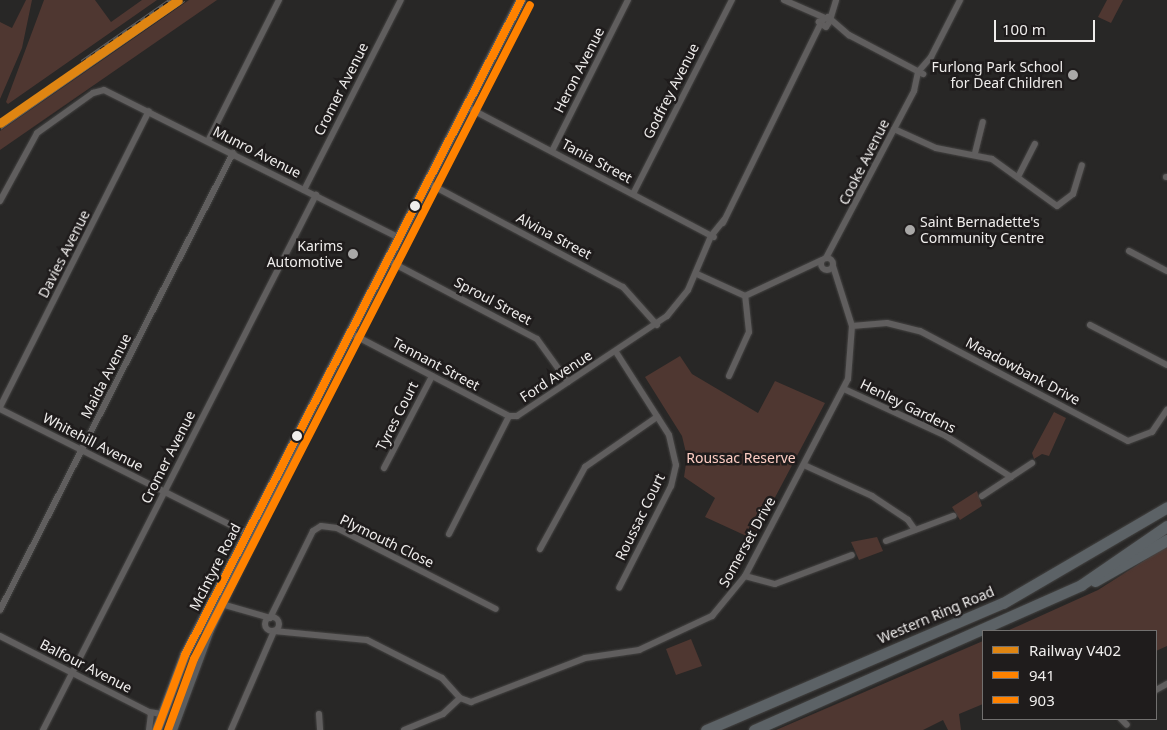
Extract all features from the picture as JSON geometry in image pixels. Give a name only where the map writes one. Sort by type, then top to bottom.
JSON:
[{"type":"highway","name":"Western Ring Road","points":[[706,730],[1003,603],[1167,507]]},
{"type":"highway","points":[[1081,585],[1167,526]]},
{"type":"highway","points":[[754,730],[1081,585],[1110,576],[1167,540]]},
{"type":"main road","name":"McIntyre Road","points":[[157,730],[162,714],[217,602],[521,0]]},
{"type":"main road","name":"McIntyre Road","points":[[172,730],[217,602]]},
{"type":"main road","points":[[162,714],[175,718]]},
{"type":"street","points":[[208,141],[279,0]]},
{"type":"street","name":"Cromer Avenue","points":[[304,190],[401,0]]},
{"type":"street","name":"Heron Avenue","points":[[552,151],[628,0]]},
{"type":"street","name":"Godfrey Avenue","points":[[634,194],[732,0]]},
{"type":"street","points":[[784,0],[920,73]]},
{"type":"street","name":"Cooke Avenue","points":[[827,264],[914,91],[920,73],[931,57],[960,0]]},
{"type":"street","name":"Ford Avenue","points":[[449,534],[509,416],[616,352],[657,324],[682,299],[697,274],[713,237],[724,220],[825,22]]},
{"type":"street","name":"Munro Avenue","points":[[0,201],[37,133],[102,90],[149,111],[400,238]]},
{"type":"street","name":"Tania Street","points":[[467,107],[713,237]]},
{"type":"street","name":"Davies Avenue","points":[[0,408],[149,111]]},
{"type":"street","points":[[975,153],[982,122]]},
{"type":"street","points":[[894,129],[936,148],[975,153],[1019,175],[1060,206],[1073,194],[1082,165]]},
{"type":"street","points":[[1019,175],[1035,144]]},
{"type":"street","name":"Maida Avenue","points":[[0,610],[233,153]]},
{"type":"street","name":"Alvina Street","points":[[428,183],[623,288],[657,324]]},
{"type":"street","name":"Cromer Avenue","points":[[43,730],[316,195]]},
{"type":"street","points":[[1129,251],[1167,271]]},
{"type":"street","name":"Sproul Street","points":[[389,261],[536,339],[568,382]]},
{"type":"street","points":[[697,274],[745,296],[807,269],[827,264]]},
{"type":"street","name":"Somerset Drive","points":[[460,698],[471,702],[585,658],[639,650],[712,616],[745,576],[844,389],[852,359],[852,326],[838,284],[827,264]]},
{"type":"street","points":[[729,376],[749,332],[745,296]]},
{"type":"street","name":"Meadowbank Drive","points":[[852,326],[887,323],[920,331],[1128,441],[1152,432],[1167,410]]},
{"type":"street","points":[[1090,325],[1167,365]]},
{"type":"street","name":"Tennant Street","points":[[352,334],[509,416]]},
{"type":"street","name":"Roussac Court","points":[[616,352],[674,444],[675,474],[619,588]]},
{"type":"street","name":"Tyres Court","points":[[384,468],[432,376]]},
{"type":"street","name":"Henley Gardens","points":[[844,389],[946,436],[1011,477]]},
{"type":"street","name":"Whitehill Avenue","points":[[0,408],[251,535]]},
{"type":"street","points":[[540,549],[585,467],[657,417]]},
{"type":"street","points":[[982,496],[1032,463]]},
{"type":"street","points":[[804,465],[872,496],[908,520],[915,530]]},
{"type":"street","points":[[886,541],[953,516]]},
{"type":"street","name":"Plymouth Close","points":[[266,627],[279,606],[313,531],[328,526],[496,609]]},
{"type":"street","points":[[745,576],[762,583],[781,582],[852,555]]},
{"type":"street","points":[[217,602],[244,613],[274,631],[350,636],[375,643],[442,678],[460,698],[443,714],[404,730]]},
{"type":"street","name":"Plymouth Close","points":[[278,622],[279,606]]},
{"type":"street","points":[[244,613],[270,618],[301,633]]},
{"type":"street","points":[[231,730],[266,640],[274,631],[278,622]]},
{"type":"street","points":[[266,627],[266,640]]},
{"type":"street","name":"Balfour Avenue","points":[[0,636],[151,713],[162,714]]},
{"type":"street","points":[[149,730],[151,713]]},
{"type":"street","points":[[319,714],[320,730]]},
{"type":"street","points":[[1122,720],[1127,725]]},
{"type":"green space","points":[[26,0],[32,0],[22,48],[0,99],[0,22],[12,28]]},
{"type":"green space","points":[[44,0],[95,0],[111,22],[142,0],[157,0],[8,104],[6,102]]},
{"type":"green space","points":[[189,0],[217,0],[0,150],[0,131]]},
{"type":"green space","points":[[1107,0],[1123,0],[1111,23],[1098,17]]},
{"type":"green space","name":"Roussac Reserve","points":[[680,356],[692,374],[758,413],[775,381],[825,403],[753,539],[705,517],[715,498],[684,477],[687,457],[682,436],[645,377]]},
{"type":"green space","points":[[1054,412],[1066,418],[1049,456],[1042,454],[1034,459],[1032,453]]},
{"type":"green space","points":[[977,491],[982,506],[960,520],[952,507]]},
{"type":"green space","points":[[877,537],[883,551],[859,560],[851,542]]},
{"type":"green space","points":[[1167,546],[1167,646],[1157,651],[1157,630],[1009,630],[1098,590]]},
{"type":"green space","points":[[691,639],[702,666],[676,675],[666,649]]},
{"type":"green space","points":[[982,641],[982,704],[959,714],[961,730],[948,730],[943,720],[923,730],[776,730]]},
{"type":"railway","points":[[82,62],[171,0]]},
{"type":"railway","points":[[0,128],[184,0]]},
{"type":"rail line","name":"V402","points":[[0,123],[178,0]]},
{"type":"transit line","name":"941","points":[[157,730],[185,655],[521,0]]},
{"type":"transit line","name":"903","points":[[168,730],[194,659],[530,5]]},
{"type":"place","name":"Furlong Park School for Deaf Children","points":[[1073,75]]},
{"type":"place","name":"Saint Bernadette's Community Centre","points":[[910,230]]},
{"type":"place","name":"Karims Automotive","points":[[353,254]]}]
